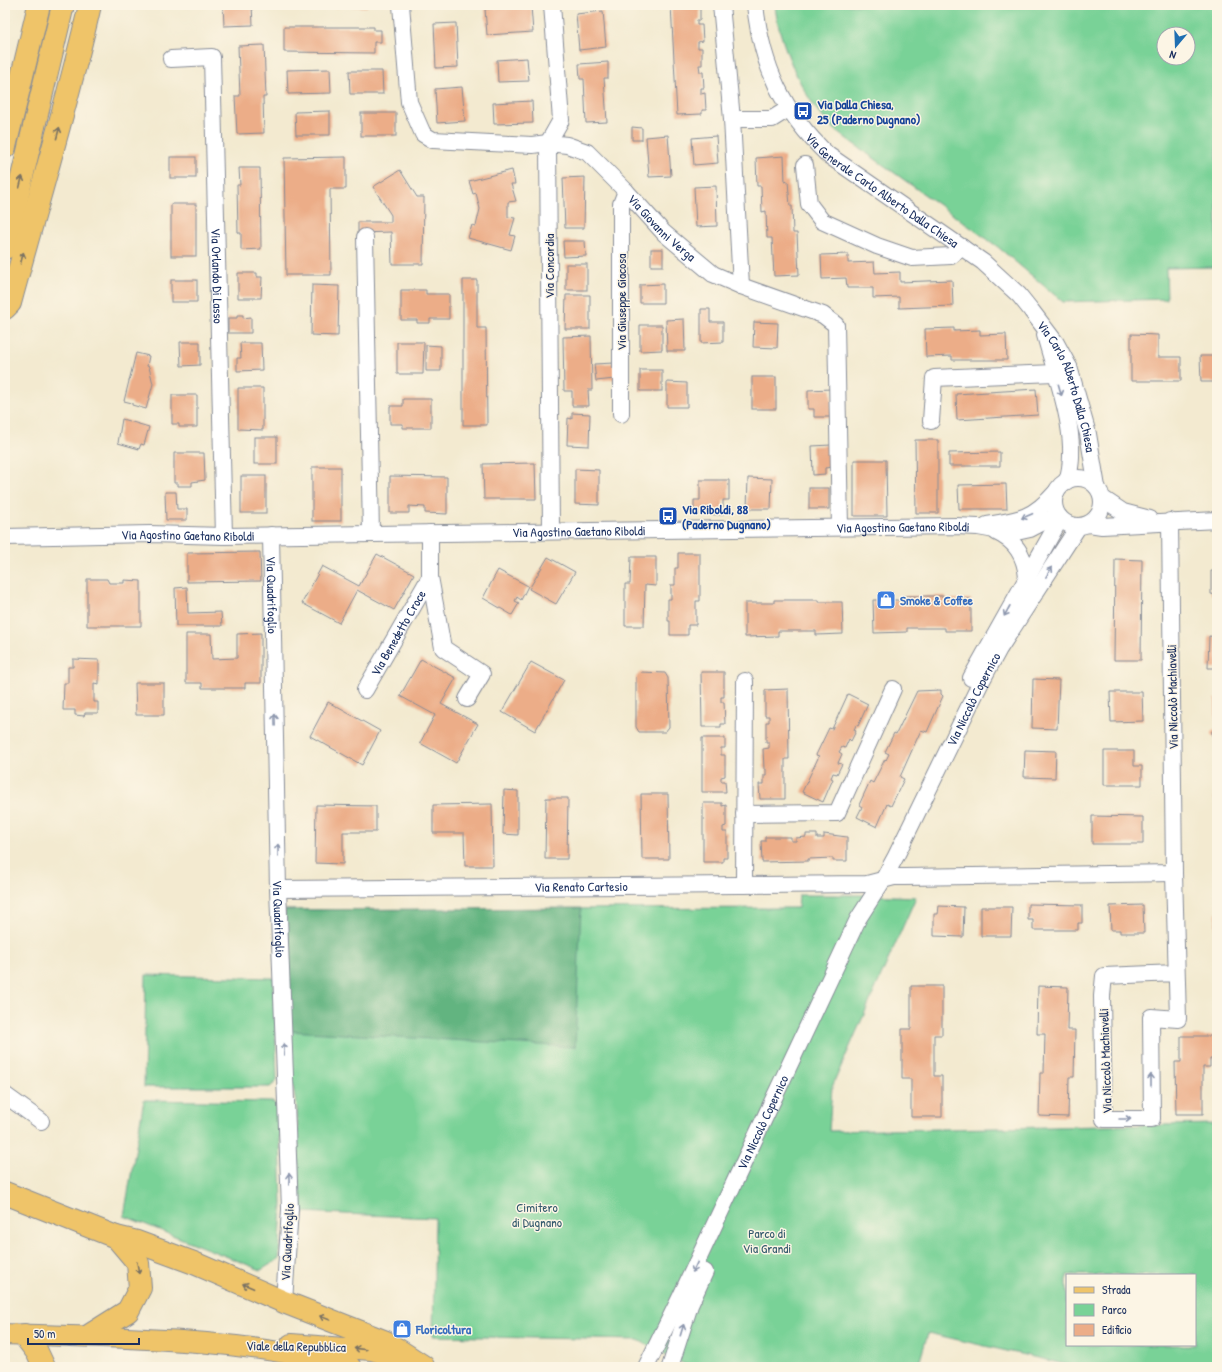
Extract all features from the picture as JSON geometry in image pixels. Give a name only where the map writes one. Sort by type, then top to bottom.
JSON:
[{"type":"highway","points":[[5,113],[24,5]]},
{"type":"highway","points":[[5,147],[39,5]]},
{"type":"highway","points":[[5,248],[63,5]]},
{"type":"highway","points":[[5,308],[10,303],[74,73],[90,5]]},
{"type":"highway","points":[[74,73],[102,5]]},
{"type":"highway","points":[[5,1193],[116,1237],[137,1242],[194,1262],[284,1302],[386,1342],[424,1366]]},
{"type":"highway","points":[[90,1335],[128,1311],[140,1288],[138,1264],[116,1237]]},
{"type":"highway","points":[[15,1335],[37,1352],[44,1367]]},
{"type":"main road","points":[[15,1335],[90,1335],[235,1345]]},
{"type":"main road","name":"Viale della Repubblica","points":[[235,1345],[276,1344],[350,1348],[395,1356],[424,1366]]},
{"type":"main road","name":"Viale della Repubblica","points":[[235,1345],[351,1367]]},
{"type":"street","name":"Via Giovanni Verga","points":[[401,5],[409,102],[423,134],[434,140],[532,145],[548,143],[567,145],[587,152],[626,190],[664,233],[713,274],[741,286],[823,315],[836,325],[840,527]]},
{"type":"street","name":"Via Concordia","points":[[551,531],[548,143],[561,120],[552,5]]},
{"type":"street","points":[[721,5],[732,119],[741,286]]},
{"type":"street","name":"Via Generale Carlo Alberto Dalla Chiesa","points":[[755,5],[764,52],[776,86],[788,109],[811,139],[828,155],[983,262],[1019,295],[1043,326]]},
{"type":"street","name":"Via Orlando Di Lasso","points":[[171,59],[212,57],[224,536]]},
{"type":"street","points":[[732,119],[772,119],[788,109]]},
{"type":"street","points":[[805,165],[809,204],[822,221],[877,246],[912,258],[951,256],[962,247]]},
{"type":"street","name":"Via Giuseppe Giacosa","points":[[621,414],[620,204],[626,190]]},
{"type":"street","points":[[365,237],[371,534]]},
{"type":"street","name":"Via Carlo Alberto Dalla Chiesa","points":[[1043,326],[1088,434],[1100,493]]},
{"type":"street","points":[[930,421],[934,378],[1062,370]]},
{"type":"street","name":"Via Carlo Alberto Dalla Chiesa","points":[[1062,370],[1062,397],[1070,439],[1071,464],[1062,486]]},
{"type":"street","points":[[1166,521],[1123,512],[1100,493],[1091,482],[1082,478],[1062,486],[1054,506],[1059,518],[1067,524],[1102,526],[1131,525],[1166,521],[1217,520]]},
{"type":"street","name":"Via Agostino Gaetano Riboldi","points":[[985,529],[1026,517],[1041,508],[1062,486]]},
{"type":"street","points":[[1084,525],[1098,517],[1101,511],[1100,493]]},
{"type":"street","name":"Via Agostino Gaetano Riboldi","points":[[5,537],[150,534],[224,536],[840,527],[985,529],[1012,533],[1022,532],[1049,519],[1059,518]]},
{"type":"street","name":"Via Niccolò Copernico","points":[[670,1367],[695,1294],[868,923],[898,833],[976,668],[1059,518]]},
{"type":"street","name":"Via Niccolò Machiavelli","points":[[1166,521],[1178,1019],[1151,1017],[1152,1119],[1104,1119],[1102,996],[1104,976],[1176,974]]},
{"type":"street","name":"Via Niccolò Copernico","points":[[649,1364],[858,919],[883,880],[980,684],[999,649],[1084,525]]},
{"type":"street","points":[[985,529],[1013,543],[1021,552],[1026,577]]},
{"type":"street","name":"Via Benedetto Croce","points":[[430,533],[430,577],[443,648],[482,674],[467,699]]},
{"type":"street","name":"Via Quadrifoglio","points":[[271,535],[278,889],[290,1209],[284,1302]]},
{"type":"street","name":"Via Benedetto Croce","points":[[365,690],[430,577]]},
{"type":"street","points":[[744,885],[745,681]]},
{"type":"street","points":[[744,814],[837,813],[893,689]]},
{"type":"street","points":[[883,880],[904,877],[1174,873]]},
{"type":"street","name":"Via Renato Cartesio","points":[[278,889],[868,884],[883,880]]},
{"type":"street","points":[[5,1095],[41,1121]]},
{"type":"green space","points":[[775,5],[1217,5],[1217,267],[1166,268],[1167,299],[1063,302],[998,247],[847,139],[829,124],[819,113],[801,84],[793,68],[781,35]]},
{"type":"green space","name":"Parco di Via Grandi","points":[[799,895],[916,897],[832,1087],[829,1131],[1217,1124],[1217,1367],[1077,1367],[928,1333],[918,1367],[696,1367],[686,1365],[638,1340],[433,1336],[435,1218],[300,1212],[297,1108],[291,1076],[285,910],[798,908]]},
{"type":"green space","points":[[581,908],[575,1047],[289,1031],[285,910]]},
{"type":"green space","points":[[146,975],[274,978],[277,1081],[270,1087],[144,1087]]},
{"type":"green space","points":[[144,1100],[272,1102],[279,1106],[282,1204],[279,1259],[261,1270],[124,1216]]},
{"type":"building","points":[[223,5],[252,5],[253,25],[224,26]]},
{"type":"building","points":[[309,5],[338,5],[338,8],[309,8]]},
{"type":"building","points":[[343,5],[367,5],[367,7],[343,7]]},
{"type":"building","points":[[671,5],[700,5],[700,20],[697,20],[697,25],[702,25],[703,41],[698,42],[698,48],[702,48],[702,65],[699,65],[700,72],[703,72],[704,88],[701,88],[701,94],[705,93],[706,110],[702,110],[702,114],[677,115]]},
{"type":"building","points":[[531,6],[533,32],[487,35],[485,9]]},
{"type":"building","points":[[603,11],[606,47],[579,50],[576,14]]},
{"type":"building","points":[[456,23],[458,67],[436,68],[434,24]]},
{"type":"building","points":[[284,27],[374,27],[374,30],[381,30],[381,42],[374,42],[374,53],[284,52]]},
{"type":"building","points":[[264,45],[266,97],[263,97],[264,133],[237,134],[235,96],[240,96],[238,46]]},
{"type":"building","points":[[527,58],[529,81],[498,82],[497,60]]},
{"type":"building","points":[[608,62],[608,78],[604,78],[607,122],[586,123],[584,79],[580,79],[579,64]]},
{"type":"building","points":[[330,69],[331,93],[288,94],[287,70]]},
{"type":"building","points":[[349,71],[382,71],[383,94],[350,94]]},
{"type":"building","points":[[462,87],[465,121],[437,123],[435,89]]},
{"type":"building","points":[[532,101],[533,123],[494,124],[493,103]]},
{"type":"building","points":[[330,111],[330,135],[296,135],[295,112]]},
{"type":"building","points":[[361,113],[396,113],[396,136],[361,136]]},
{"type":"building","points":[[632,127],[642,128],[642,140],[632,140]]},
{"type":"building","points":[[668,135],[671,176],[649,177],[646,137]]},
{"type":"building","points":[[716,136],[718,163],[694,165],[692,138]]},
{"type":"building","points":[[784,156],[785,182],[788,181],[790,206],[792,206],[793,233],[797,233],[799,275],[774,276],[772,238],[767,238],[766,211],[762,212],[761,186],[757,186],[756,158]]},
{"type":"building","points":[[170,157],[196,157],[196,178],[170,178]]},
{"type":"building","points":[[346,157],[346,189],[330,189],[331,275],[286,275],[284,158]]},
{"type":"building","points":[[239,168],[260,168],[261,249],[241,250],[241,233],[238,233],[237,185],[240,185]]},
{"type":"building","points":[[400,170],[417,197],[424,197],[423,264],[392,264],[391,232],[358,233],[358,222],[391,222],[391,215],[373,187]]},
{"type":"building","points":[[512,170],[515,184],[511,184],[516,201],[508,202],[508,217],[515,218],[510,235],[515,236],[511,250],[468,238],[472,225],[476,226],[480,209],[476,193],[473,194],[469,181]]},
{"type":"building","points":[[585,177],[584,228],[565,228],[563,178]]},
{"type":"building","points":[[716,186],[717,226],[696,227],[694,187]]},
{"type":"building","points":[[171,204],[196,204],[196,256],[171,256]]},
{"type":"building","points":[[563,241],[585,241],[586,256],[564,257]]},
{"type":"building","points":[[651,249],[663,249],[663,266],[651,266]]},
{"type":"building","points":[[848,254],[848,263],[874,262],[875,273],[900,272],[900,282],[952,280],[953,306],[899,308],[899,297],[873,298],[873,288],[847,288],[846,278],[822,279],[821,255]]},
{"type":"building","points":[[566,264],[587,264],[587,290],[566,290]]},
{"type":"building","points":[[238,273],[257,273],[257,277],[262,277],[261,298],[238,298]]},
{"type":"building","points":[[171,280],[197,280],[197,302],[171,302]]},
{"type":"building","points":[[463,280],[477,280],[477,328],[486,328],[487,425],[463,425]]},
{"type":"building","points":[[663,284],[663,303],[640,303],[640,285]]},
{"type":"building","points":[[312,285],[339,286],[338,336],[311,335]]},
{"type":"building","points":[[401,290],[426,290],[426,294],[449,294],[449,319],[430,319],[430,323],[417,323],[417,320],[401,320]]},
{"type":"building","points":[[566,295],[590,295],[590,329],[565,329]]},
{"type":"building","points":[[701,309],[710,309],[710,322],[723,322],[723,342],[701,343]]},
{"type":"building","points":[[237,315],[243,315],[243,318],[251,317],[251,333],[228,333],[228,318],[237,318]]},
{"type":"building","points":[[684,319],[685,351],[667,351],[666,320]]},
{"type":"building","points":[[754,322],[778,323],[777,348],[753,347]]},
{"type":"building","points":[[640,325],[662,325],[662,350],[640,351]]},
{"type":"building","points":[[954,328],[954,331],[980,330],[980,335],[1006,334],[1007,360],[952,360],[952,356],[926,357],[925,329]]},
{"type":"building","points":[[1131,334],[1158,335],[1158,357],[1181,357],[1181,381],[1131,381]]},
{"type":"building","points":[[591,336],[592,390],[588,390],[589,406],[572,406],[572,391],[564,391],[563,337]]},
{"type":"building","points":[[180,342],[200,342],[200,365],[181,366]]},
{"type":"building","points":[[397,342],[424,342],[423,374],[397,374]]},
{"type":"building","points":[[240,343],[261,343],[262,370],[237,371],[237,358],[241,358]]},
{"type":"building","points":[[426,345],[441,346],[441,371],[426,371]]},
{"type":"building","points":[[136,353],[149,356],[147,366],[149,367],[153,384],[146,409],[124,401]]},
{"type":"building","points":[[1200,356],[1217,356],[1217,382],[1201,382]]},
{"type":"building","points":[[614,363],[615,379],[596,381],[594,364]]},
{"type":"building","points":[[640,370],[662,370],[662,391],[640,391]]},
{"type":"building","points":[[752,377],[776,377],[776,409],[752,409]]},
{"type":"building","points":[[667,382],[687,383],[687,407],[667,407]]},
{"type":"building","points":[[238,388],[263,388],[263,430],[238,429]]},
{"type":"building","points":[[831,389],[832,417],[814,417],[814,409],[808,409],[808,390]]},
{"type":"building","points":[[1036,389],[1038,415],[957,420],[956,394]]},
{"type":"building","points":[[172,395],[197,395],[197,427],[179,427],[179,424],[172,424]]},
{"type":"building","points":[[403,399],[431,399],[431,428],[403,428],[403,424],[390,424],[390,406],[403,406]]},
{"type":"building","points":[[572,413],[590,414],[589,446],[567,445],[568,418],[572,419]]},
{"type":"building","points":[[122,419],[149,427],[144,445],[141,444],[139,449],[118,443]]},
{"type":"building","points":[[254,437],[277,437],[277,464],[254,464]]},
{"type":"building","points":[[915,440],[938,440],[938,513],[916,513]]},
{"type":"building","points":[[831,445],[832,467],[825,468],[825,474],[813,475],[812,446]]},
{"type":"building","points":[[1000,452],[1000,466],[949,466],[949,453]]},
{"type":"building","points":[[174,453],[204,453],[205,480],[192,482],[192,486],[178,486],[178,483],[174,483]]},
{"type":"building","points":[[854,460],[886,460],[887,516],[854,516]]},
{"type":"building","points":[[535,463],[536,499],[484,499],[483,464]]},
{"type":"building","points":[[312,467],[341,467],[341,521],[312,521]]},
{"type":"building","points":[[575,469],[599,470],[599,505],[575,504]]},
{"type":"building","points":[[241,476],[266,476],[266,513],[241,513]]},
{"type":"building","points":[[390,476],[447,477],[447,514],[425,513],[425,507],[409,506],[409,513],[390,513]]},
{"type":"building","points":[[748,478],[772,479],[771,509],[747,509]]},
{"type":"building","points":[[700,480],[729,480],[729,500],[723,500],[723,515],[694,514],[694,500],[700,500]]},
{"type":"building","points":[[1006,484],[1007,509],[959,509],[958,485]]},
{"type":"building","points":[[809,488],[829,488],[829,509],[809,509]]},
{"type":"building","points":[[165,492],[176,492],[177,509],[187,509],[187,520],[166,520]]},
{"type":"building","points":[[260,552],[261,581],[187,582],[187,553]]},
{"type":"building","points":[[678,553],[700,553],[700,601],[696,601],[696,625],[688,625],[688,635],[670,635],[670,621],[668,621],[668,599],[671,599],[671,585],[675,585],[675,568],[678,568]]},
{"type":"building","points":[[377,554],[414,574],[394,610],[357,590],[339,623],[302,603],[322,566],[359,586]]},
{"type":"building","points":[[548,557],[575,572],[556,604],[529,589]]},
{"type":"building","points":[[631,557],[656,557],[656,586],[645,585],[644,626],[625,626],[625,584],[630,584]]},
{"type":"building","points":[[1115,559],[1142,560],[1141,660],[1114,660]]},
{"type":"building","points":[[498,570],[528,586],[521,600],[517,597],[515,601],[519,603],[512,615],[483,598]]},
{"type":"building","points":[[1211,571],[1217,571],[1217,595],[1211,594]]},
{"type":"building","points":[[87,579],[107,579],[109,583],[124,583],[124,580],[141,581],[141,626],[87,626]]},
{"type":"building","points":[[187,587],[188,613],[221,612],[222,626],[176,626],[175,588]]},
{"type":"building","points":[[902,596],[946,596],[946,599],[971,599],[971,631],[945,631],[945,628],[907,628],[907,632],[874,633],[873,600],[902,600]]},
{"type":"building","points":[[774,600],[818,600],[818,602],[842,602],[843,634],[816,635],[816,631],[778,631],[778,636],[745,637],[745,603],[774,603]]},
{"type":"building","points":[[261,633],[261,683],[245,683],[245,688],[202,688],[202,683],[186,683],[186,634],[211,634],[212,659],[237,658],[237,634]]},
{"type":"building","points":[[1209,636],[1217,637],[1217,668],[1208,668]]},
{"type":"building","points":[[73,659],[99,660],[99,684],[94,683],[94,702],[98,702],[98,713],[85,713],[84,716],[75,715],[75,710],[63,710],[64,683],[68,683],[68,667],[73,667]]},
{"type":"building","points":[[421,659],[456,678],[441,704],[478,724],[456,763],[420,743],[435,715],[400,696]]},
{"type":"building","points":[[531,662],[564,680],[535,731],[502,712]]},
{"type":"building","points":[[641,672],[665,673],[668,678],[669,727],[665,732],[639,732],[636,727],[636,677]]},
{"type":"building","points":[[701,672],[724,672],[724,697],[721,697],[721,702],[724,702],[725,724],[721,724],[721,727],[702,727]]},
{"type":"building","points":[[1033,679],[1059,680],[1057,729],[1032,728]]},
{"type":"building","points":[[135,683],[164,683],[164,715],[136,715]]},
{"type":"building","points":[[788,689],[789,759],[785,759],[785,799],[760,799],[759,784],[764,784],[764,775],[766,775],[766,769],[764,769],[763,749],[769,748],[769,742],[766,742],[766,722],[769,722],[769,716],[765,716],[765,690]]},
{"type":"building","points":[[941,690],[941,694],[943,696],[927,732],[921,730],[900,777],[904,779],[891,806],[887,804],[877,827],[857,817],[862,807],[859,805],[870,781],[873,783],[885,759],[886,760],[889,754],[885,752],[894,733],[896,734],[917,691]]},
{"type":"building","points":[[1110,692],[1142,692],[1143,721],[1111,722]]},
{"type":"building","points":[[848,694],[868,704],[858,726],[856,725],[854,730],[856,731],[851,741],[849,739],[845,748],[842,747],[839,752],[842,754],[838,763],[842,764],[837,774],[833,773],[831,778],[833,779],[823,802],[802,792],[819,756],[816,755],[829,728],[832,729]]},
{"type":"building","points":[[1215,699],[1217,699],[1217,723],[1216,723]]},
{"type":"building","points":[[328,702],[380,731],[362,765],[310,736]]},
{"type":"building","points":[[1217,730],[1217,735],[1212,736],[1212,731]]},
{"type":"building","points":[[702,738],[725,738],[725,748],[721,748],[721,755],[725,755],[725,776],[721,777],[721,781],[725,781],[726,792],[702,792]]},
{"type":"building","points":[[1025,750],[1056,751],[1055,778],[1024,777]]},
{"type":"building","points":[[1104,751],[1134,751],[1134,766],[1142,766],[1142,785],[1104,785]]},
{"type":"building","points":[[1214,760],[1217,760],[1217,800],[1214,800]]},
{"type":"building","points":[[504,790],[518,791],[518,835],[503,834]]},
{"type":"building","points":[[641,794],[668,794],[669,859],[642,859]]},
{"type":"building","points":[[546,798],[568,798],[567,859],[545,859]]},
{"type":"building","points":[[703,803],[722,803],[722,806],[726,805],[726,826],[723,827],[723,832],[727,832],[727,858],[723,858],[723,862],[703,862]]},
{"type":"building","points":[[492,804],[493,866],[465,866],[464,833],[433,833],[433,805]]},
{"type":"building","points":[[316,805],[376,806],[376,832],[343,832],[343,864],[315,863]]},
{"type":"building","points":[[1092,816],[1143,817],[1143,844],[1092,844]]},
{"type":"building","points":[[806,834],[817,834],[817,838],[824,838],[824,834],[847,837],[847,861],[833,861],[833,858],[808,859],[808,861],[762,862],[761,841],[765,841],[765,837],[791,837],[791,841],[796,841],[796,838],[806,837]]},
{"type":"building","points":[[1028,904],[1082,905],[1082,923],[1078,923],[1078,930],[1033,930],[1033,920],[1028,920]]},
{"type":"building","points":[[1143,905],[1144,933],[1120,933],[1120,930],[1111,930],[1110,906]]},
{"type":"building","points":[[939,906],[964,907],[963,937],[934,936],[934,914],[938,914]]},
{"type":"building","points":[[981,907],[1012,907],[1011,936],[981,936]]},
{"type":"building","points":[[1216,912],[1217,936],[1215,936]]},
{"type":"building","points":[[911,986],[942,986],[942,1035],[934,1035],[934,1076],[942,1076],[942,1117],[911,1117],[911,1079],[902,1079],[902,1029],[911,1029]]},
{"type":"building","points":[[1038,986],[1068,987],[1067,1030],[1075,1030],[1074,1077],[1069,1077],[1068,1117],[1039,1116],[1040,1073],[1044,1073],[1045,1034],[1037,1034]]},
{"type":"building","points":[[1181,1036],[1217,1036],[1217,1059],[1210,1059],[1210,1067],[1203,1067],[1203,1114],[1176,1114],[1175,1062],[1181,1062]]},
{"type":"place","name":"Via Dalla Chiesa, 25 (Paderno Dugnano)","points":[[803,111]]},
{"type":"place","name":"Via Riboldi, 88 (Paderno Dugnano)","points":[[668,516]]},
{"type":"place","name":"Smoke & Coffee","points":[[886,600]]},
{"type":"place","name":"Floricoltura","points":[[402,1329]]},
{"type":"park label","name":"Cimitero di Dugnano","points":[[537,1214]]}]
